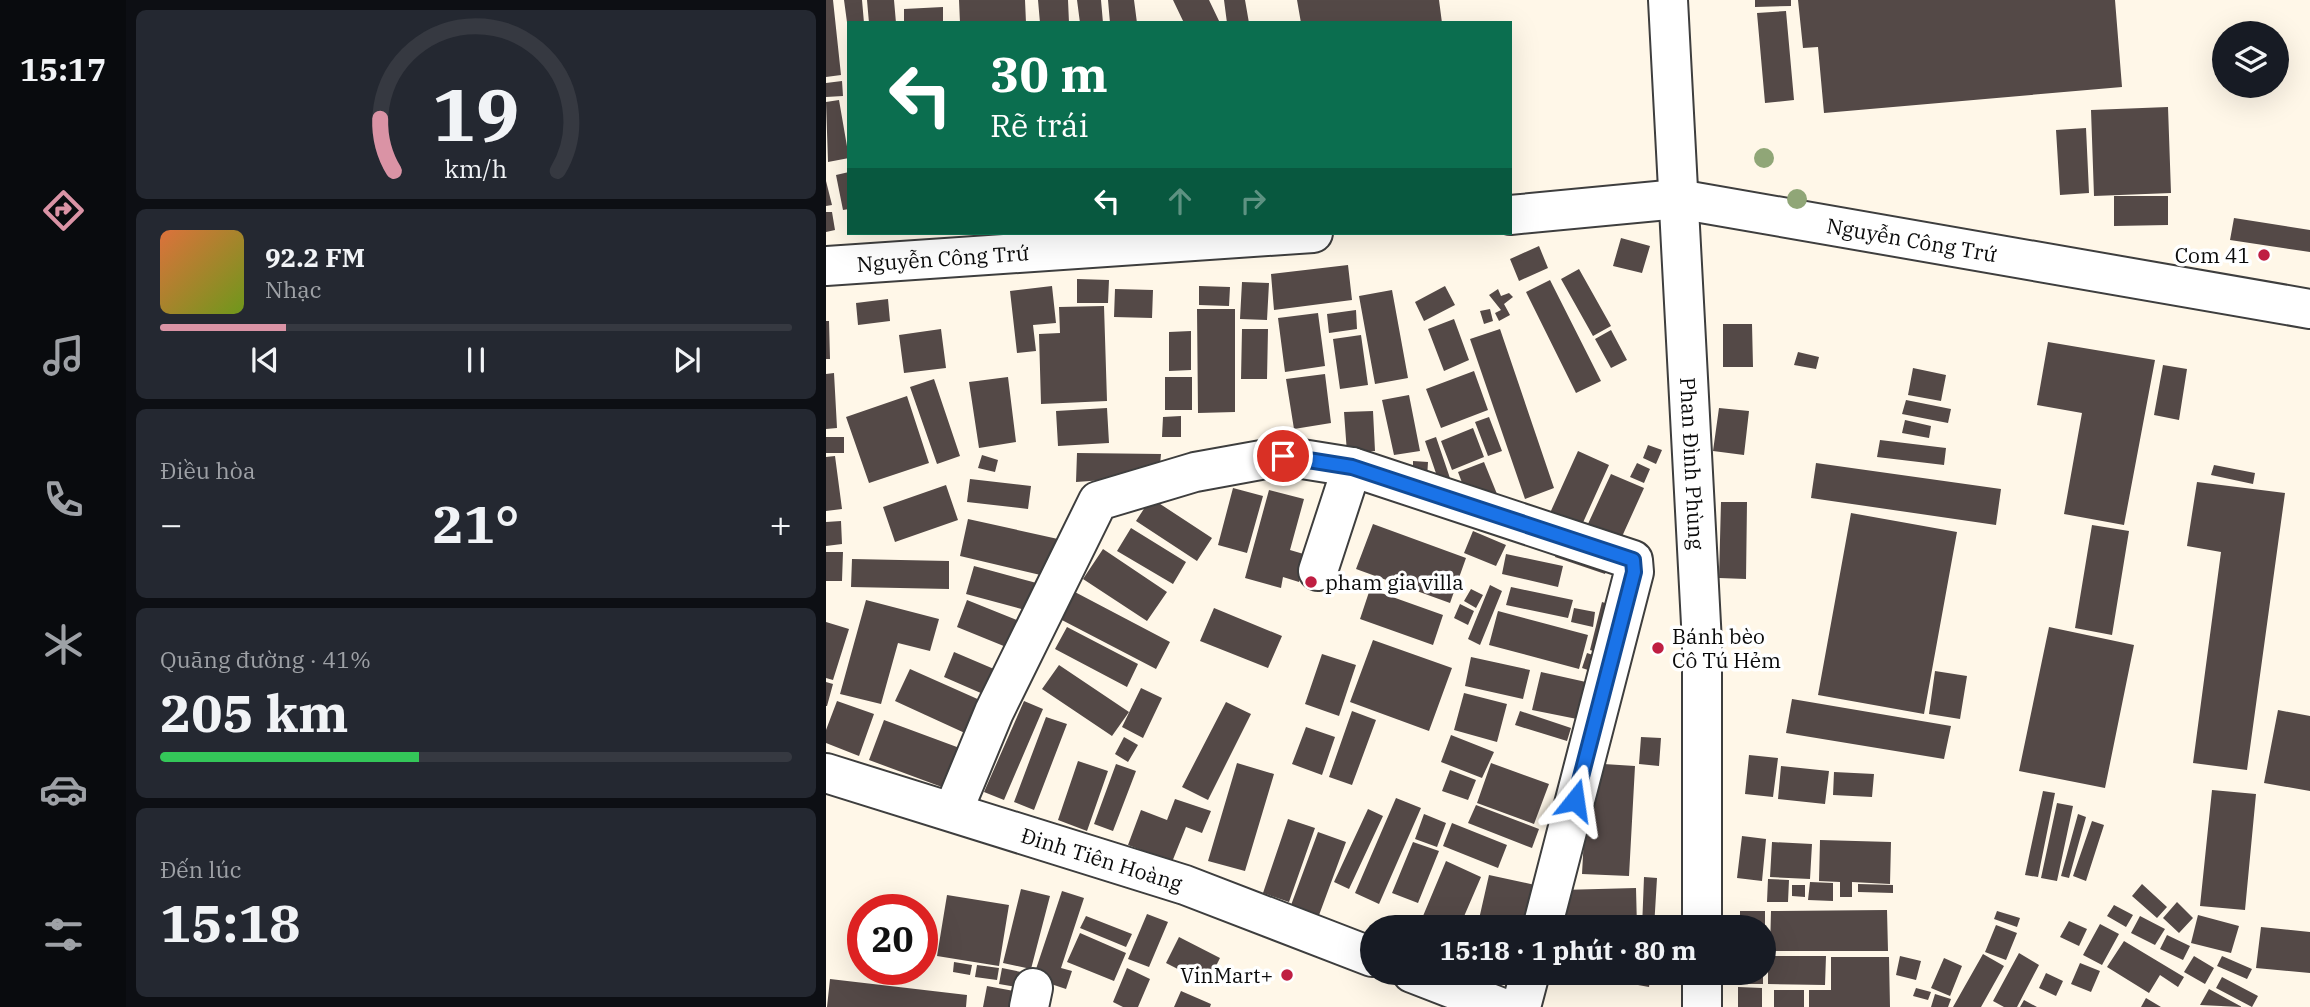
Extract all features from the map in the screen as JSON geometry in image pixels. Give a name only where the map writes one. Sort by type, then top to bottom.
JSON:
[{"type":"street","name":"Phan Đình Phùng","points":[[1668,0],[1702,643],[1702,915]]},
{"type":"street","name":"Nguyễn Công Trứ","points":[[1512,215],[1678,199],[2310,309]]},
{"type":"street","name":"Nguyễn Công Trứ","points":[[826,266],[1283,235]]},
{"type":"street","points":[[953,811],[994,712],[1098,500],[1195,472],[1283,456],[1352,467],[1633,560],[1634,572],[1545,915]]},
{"type":"street","points":[[1318,571],[1352,467]]},
{"type":"street","name":"Đinh Tiên Hoàng","points":[[826,773],[1185,885],[1360,952]]},
{"type":"street","points":[[1443,985],[1500,1007]]},
{"type":"street","points":[[1521,1007],[1527,985]]},
{"type":"street","points":[[1702,985],[1702,1007]]},
{"type":"building","points":[[826,0],[833,0],[841,75],[826,77]]},
{"type":"building","points":[[844,0],[862,0],[864,21],[847,22]]},
{"type":"building","points":[[867,0],[894,0],[896,21],[869,21]]},
{"type":"building","points":[[959,0],[1025,0],[1026,21],[960,21]]},
{"type":"building","points":[[1038,0],[1068,0],[1069,21],[1040,21]]},
{"type":"building","points":[[1077,0],[1101,0],[1103,21],[1080,21]]},
{"type":"building","points":[[1108,0],[1134,0],[1137,21],[1110,21]]},
{"type":"building","points":[[1173,0],[1209,0],[1219,21],[1183,21]]},
{"type":"building","points":[[1224,0],[1245,0],[1249,21],[1227,21]]},
{"type":"building","points":[[1297,0],[1439,0],[1442,21],[1301,21]]},
{"type":"building","points":[[1755,0],[1791,0],[1791,6],[1755,7]]},
{"type":"building","points":[[1798,0],[2115,0],[2122,87],[1824,113],[1818,47],[1803,48]]},
{"type":"building","points":[[943,7],[943,21],[904,21],[904,9]]},
{"type":"building","points":[[1786,11],[1794,100],[1765,103],[1757,13]]},
{"type":"building","points":[[842,81],[843,96],[826,97],[826,83]]},
{"type":"building","points":[[839,100],[847,158],[828,162],[826,102]]},
{"type":"building","points":[[2168,107],[2171,193],[2094,196],[2091,110]]},
{"type":"building","points":[[2086,128],[2089,193],[2060,195],[2056,130]]},
{"type":"building","points":[[847,172],[847,209],[843,210],[836,175]]},
{"type":"building","points":[[826,181],[832,205],[826,206]]},
{"type":"building","points":[[2114,196],[2168,196],[2168,225],[2114,226]]},
{"type":"building","points":[[826,212],[832,212],[835,230],[826,232]]},
{"type":"building","points":[[2234,218],[2310,230],[2310,252],[2230,240]]},
{"type":"building","points":[[1621,238],[1650,246],[1642,273],[1613,266]]},
{"type":"building","points":[[1539,246],[1548,268],[1519,281],[1510,259]]},
{"type":"building","points":[[1348,265],[1352,300],[1274,310],[1271,274]]},
{"type":"building","points":[[1579,269],[1611,326],[1593,336],[1561,279]]},
{"type":"building","points":[[1077,279],[1109,280],[1108,303],[1077,303]]},
{"type":"building","points":[[1550,280],[1601,381],[1576,393],[1526,292]]},
{"type":"building","points":[[1242,282],[1269,283],[1267,320],[1240,319]]},
{"type":"building","points":[[1052,286],[1056,323],[1033,325],[1036,351],[1017,353],[1010,291]]},
{"type":"building","points":[[1199,286],[1230,287],[1229,306],[1199,305]]},
{"type":"building","points":[[1445,286],[1455,305],[1424,321],[1415,302]]},
{"type":"building","points":[[1115,289],[1153,290],[1152,318],[1114,317]]},
{"type":"building","points":[[1498,289],[1501,296],[1509,293],[1513,297],[1504,304],[1510,315],[1499,321],[1495,313],[1501,310],[1489,295]]},
{"type":"building","points":[[1392,290],[1408,378],[1375,384],[1359,296]]},
{"type":"building","points":[[888,299],[890,321],[858,325],[856,303]]},
{"type":"building","points":[[1104,306],[1107,401],[1041,404],[1039,334],[1060,333],[1059,307]]},
{"type":"building","points":[[1197,309],[1235,309],[1235,412],[1198,413]]},
{"type":"building","points":[[1490,309],[1493,321],[1484,324],[1480,311]]},
{"type":"building","points":[[1356,310],[1357,329],[1329,333],[1327,314]]},
{"type":"building","points":[[1318,313],[1325,366],[1285,372],[1278,318]]},
{"type":"building","points":[[1454,319],[1469,360],[1444,371],[1428,329]]},
{"type":"building","points":[[826,321],[829,321],[830,359],[826,359]]},
{"type":"building","points":[[1723,324],[1752,324],[1753,367],[1723,367]]},
{"type":"building","points":[[941,329],[946,368],[904,373],[899,335]]},
{"type":"building","points":[[1242,329],[1268,329],[1267,379],[1241,379]]},
{"type":"building","points":[[1500,329],[1554,488],[1525,499],[1470,339]]},
{"type":"building","points":[[1611,330],[1627,360],[1611,368],[1595,339]]},
{"type":"building","points":[[1191,331],[1191,370],[1169,371],[1169,332]]},
{"type":"building","points":[[1361,335],[1368,385],[1340,389],[1333,339]]},
{"type":"building","points":[[2048,342],[2155,360],[2124,525],[2064,514],[2082,413],[2037,405]]},
{"type":"building","points":[[1798,352],[1819,357],[1816,369],[1794,365]]},
{"type":"building","points":[[2163,365],[2187,369],[2179,420],[2154,415]]},
{"type":"building","points":[[1913,368],[1946,375],[1941,401],[1908,395]]},
{"type":"building","points":[[1474,371],[1488,410],[1441,428],[1426,389]]},
{"type":"building","points":[[834,373],[837,428],[826,429],[826,374]]},
{"type":"building","points":[[1325,374],[1331,423],[1294,429],[1286,379]]},
{"type":"building","points":[[1008,377],[1016,442],[979,448],[969,382]]},
{"type":"building","points":[[1165,377],[1192,377],[1192,410],[1165,410]]},
{"type":"building","points":[[934,379],[960,456],[937,464],[910,387]]},
{"type":"building","points":[[1409,395],[1420,451],[1394,455],[1382,400]]},
{"type":"building","points":[[907,396],[929,463],[869,483],[846,417]]},
{"type":"building","points":[[1906,400],[1951,409],[1948,423],[1902,414]]},
{"type":"building","points":[[1107,408],[1109,443],[1058,446],[1056,411]]},
{"type":"building","points":[[1719,408],[1749,411],[1744,455],[1713,451]]},
{"type":"building","points":[[1373,411],[1375,451],[1347,453],[1344,412]]},
{"type":"building","points":[[1181,416],[1181,437],[1162,437],[1163,417]]},
{"type":"building","points":[[1489,417],[1502,451],[1488,456],[1475,422]]},
{"type":"building","points":[[1905,420],[1931,426],[1929,438],[1902,433]]},
{"type":"building","points":[[1473,428],[1484,457],[1452,470],[1441,441]]},
{"type":"building","points":[[826,437],[844,437],[844,453],[826,453]]},
{"type":"building","points":[[1436,437],[1452,484],[1441,488],[1425,441]]},
{"type":"building","points":[[1880,440],[1946,448],[1944,465],[1877,457]]},
{"type":"building","points":[[1648,445],[1662,450],[1656,464],[1643,458]]},
{"type":"building","points":[[1578,451],[1609,465],[1581,527],[1550,513]]},
{"type":"building","points":[[1077,453],[1161,454],[1159,476],[1076,482]]},
{"type":"building","points":[[982,455],[998,460],[995,472],[978,468]]},
{"type":"building","points":[[835,456],[842,509],[826,511],[826,457]]},
{"type":"building","points":[[1413,461],[1428,462],[1427,478],[1413,477]]},
{"type":"building","points":[[1484,462],[1497,494],[1470,504],[1458,472]]},
{"type":"building","points":[[1637,463],[1650,469],[1644,483],[1630,477]]},
{"type":"building","points":[[1816,463],[2001,489],[1996,525],[1811,498]]},
{"type":"building","points":[[2214,465],[2255,473],[2253,484],[2211,475]]},
{"type":"building","points":[[1611,474],[1644,488],[1620,541],[1587,526]]},
{"type":"building","points":[[970,479],[1031,486],[1028,509],[967,502]]},
{"type":"building","points":[[2197,482],[2285,493],[2247,770],[2193,763],[2221,552],[2187,546]]},
{"type":"building","points":[[946,485],[958,520],[895,542],[883,507]]},
{"type":"building","points":[[1233,488],[1263,496],[1247,553],[1218,545]]},
{"type":"building","points":[[1269,490],[1304,499],[1290,550],[1307,555],[1299,582],[1283,577],[1281,588],[1245,578]]},
{"type":"building","points":[[1151,498],[1212,538],[1197,561],[1136,521]]},
{"type":"building","points":[[1721,502],[1747,502],[1746,579],[1719,578]]},
{"type":"building","points":[[1851,513],[1957,532],[1924,714],[1818,695]]},
{"type":"building","points":[[968,519],[1058,539],[1049,577],[960,556]]},
{"type":"building","points":[[841,521],[842,544],[826,546],[826,522]]},
{"type":"building","points":[[1373,524],[1466,558],[1450,603],[1356,569]]},
{"type":"building","points":[[2092,525],[2129,531],[2112,635],[2075,628]]},
{"type":"building","points":[[1131,528],[1186,562],[1173,584],[1117,551]]},
{"type":"building","points":[[1473,531],[1506,545],[1496,566],[1464,553]]},
{"type":"building","points":[[1559,543],[1610,560],[1605,574],[1555,557]]},
{"type":"building","points":[[1103,549],[1167,592],[1147,621],[1083,579]]},
{"type":"building","points":[[826,552],[843,552],[842,581],[826,581]]},
{"type":"building","points":[[1506,554],[1563,566],[1558,587],[1502,574]]},
{"type":"building","points":[[852,559],[949,561],[949,589],[851,587]]},
{"type":"building","points":[[974,566],[1044,585],[1036,613],[966,594]]},
{"type":"building","points":[[1490,585],[1502,591],[1480,645],[1468,639]]},
{"type":"building","points":[[1511,587],[1573,600],[1568,618],[1506,605]]},
{"type":"building","points":[[1370,589],[1443,615],[1433,645],[1360,619]]},
{"type":"building","points":[[1471,589],[1483,595],[1476,608],[1464,601]]},
{"type":"building","points":[[1073,591],[1170,642],[1156,669],[1058,618]]},
{"type":"building","points":[[866,600],[939,619],[930,651],[898,643],[881,704],[840,694]]},
{"type":"building","points":[[967,600],[1027,624],[1016,651],[957,627]]},
{"type":"building","points":[[1602,602],[1611,605],[1599,653],[1590,650]]},
{"type":"building","points":[[1460,604],[1474,611],[1468,625],[1454,618]]},
{"type":"building","points":[[1214,608],[1282,636],[1268,668],[1200,641]]},
{"type":"building","points":[[1574,608],[1595,612],[1593,627],[1571,622]]},
{"type":"building","points":[[1498,611],[1588,635],[1579,669],[1489,645]]},
{"type":"building","points":[[826,622],[849,629],[833,680],[826,678]]},
{"type":"building","points":[[1067,627],[1138,664],[1127,687],[1055,649]]},
{"type":"building","points":[[2049,627],[2134,645],[2105,788],[2019,771]]},
{"type":"building","points":[[1373,640],[1452,668],[1429,731],[1350,702]]},
{"type":"building","points":[[954,652],[1001,672],[990,697],[944,677]]},
{"type":"building","points":[[1587,653],[1599,657],[1594,672],[1582,668]]},
{"type":"building","points":[[1322,654],[1356,665],[1339,716],[1305,704]]},
{"type":"building","points":[[1471,657],[1530,670],[1523,699],[1465,686]]},
{"type":"building","points":[[1059,665],[1129,712],[1112,736],[1042,689]]},
{"type":"building","points":[[910,669],[982,701],[967,734],[895,701]]},
{"type":"building","points":[[1935,671],[1967,676],[1960,719],[1929,714]]},
{"type":"building","points":[[1541,672],[1586,682],[1577,719],[1532,710]]},
{"type":"building","points":[[826,682],[833,684],[827,706],[826,706]]},
{"type":"building","points":[[1141,688],[1162,698],[1143,738],[1122,727]]},
{"type":"building","points":[[1464,693],[1507,704],[1497,742],[1454,730]]},
{"type":"building","points":[[1792,699],[1951,726],[1944,759],[1786,733]]},
{"type":"building","points":[[837,701],[874,714],[859,756],[826,743],[826,730]]},
{"type":"building","points":[[1024,701],[1043,709],[1004,800],[984,792]]},
{"type":"building","points":[[1226,702],[1251,714],[1208,800],[1182,787]]},
{"type":"building","points":[[2278,710],[2310,716],[2310,791],[2264,783]]},
{"type":"building","points":[[1352,711],[1376,720],[1352,785],[1329,777]]},
{"type":"building","points":[[1520,711],[1571,728],[1567,741],[1515,725]]},
{"type":"building","points":[[1046,717],[1067,724],[1034,810],[1014,802]]},
{"type":"building","points":[[884,720],[965,750],[950,790],[869,760]]},
{"type":"building","points":[[1306,727],[1335,737],[1322,775],[1292,764]]},
{"type":"building","points":[[1451,735],[1494,752],[1482,778],[1441,762]]},
{"type":"building","points":[[1124,737],[1138,745],[1128,762],[1115,754]]},
{"type":"building","points":[[1641,737],[1661,738],[1659,766],[1639,764]]},
{"type":"building","points":[[1749,755],[1778,758],[1773,797],[1745,794]]},
{"type":"building","points":[[1078,761],[1108,771],[1087,831],[1058,820]]},
{"type":"building","points":[[1237,763],[1274,774],[1245,871],[1208,861]]},
{"type":"building","points":[[1491,763],[1549,784],[1534,824],[1477,803]]},
{"type":"building","points":[[1588,763],[1635,766],[1629,876],[1582,874]]},
{"type":"building","points":[[1116,764],[1136,771],[1113,831],[1094,824]]},
{"type":"building","points":[[1781,766],[1829,771],[1825,804],[1778,799]]},
{"type":"building","points":[[1450,770],[1476,780],[1468,800],[1442,791]]},
{"type":"building","points":[[1834,772],[1874,774],[1872,797],[1833,795]]},
{"type":"building","points":[[2212,790],[2256,794],[2245,910],[2200,906]]},
{"type":"building","points":[[2043,791],[2055,793],[2038,877],[2025,875]]},
{"type":"building","points":[[1396,798],[1421,808],[1379,904],[1355,893]]},
{"type":"building","points":[[1175,799],[1211,811],[1202,833],[1186,827],[1172,862],[1128,845],[1141,810],[1167,820]]},
{"type":"building","points":[[2057,803],[2073,806],[2057,881],[2041,878]]},
{"type":"building","points":[[1476,805],[1539,829],[1532,848],[1468,823]]},
{"type":"building","points":[[1368,809],[1383,816],[1349,889],[1334,882]]},
{"type":"building","points":[[1424,814],[1446,823],[1437,847],[1415,839]]},
{"type":"building","points":[[2078,814],[2086,817],[2069,878],[2061,876]]},
{"type":"building","points":[[1288,819],[1315,828],[1289,902],[1263,893]]},
{"type":"building","points":[[2092,821],[2104,825],[2086,881],[2073,876]]},
{"type":"building","points":[[1452,823],[1507,845],[1498,868],[1443,846]]},
{"type":"building","points":[[1318,832],[1346,842],[1315,926],[1287,916]]},
{"type":"building","points":[[1742,836],[1766,839],[1762,881],[1737,878]]},
{"type":"building","points":[[1820,840],[1891,842],[1890,884],[1852,882],[1852,897],[1840,897],[1840,882],[1819,881]]},
{"type":"building","points":[[1413,842],[1439,851],[1418,903],[1392,893]]},
{"type":"building","points":[[1772,842],[1812,844],[1810,879],[1770,877]]},
{"type":"building","points":[[1446,861],[1481,877],[1465,915],[1423,915]]},
{"type":"building","points":[[1489,875],[1535,885],[1529,915],[1480,915]]},
{"type":"building","points":[[1644,877],[1657,878],[1655,915],[1643,915]]},
{"type":"building","points":[[1768,879],[1789,880],[1788,902],[1767,902]]},
{"type":"building","points":[[1810,882],[1833,883],[1833,901],[1808,900]]},
{"type":"building","points":[[1858,884],[1893,885],[1893,893],[1858,892]]},
{"type":"building","points":[[2142,884],[2167,907],[2157,918],[2132,896]]},
{"type":"building","points":[[1792,885],[1805,885],[1805,897],[1792,896]]},
{"type":"building","points":[[1636,888],[1637,915],[1562,915],[1561,890]]},
{"type":"building","points":[[1021,889],[1050,896],[1031,969],[1003,963]]},
{"type":"building","points":[[1062,891],[1084,898],[1061,968],[1072,971],[1066,989],[1033,978]]},
{"type":"building","points":[[947,895],[1009,905],[999,966],[938,956]]},
{"type":"building","points":[[2177,902],[2193,918],[2179,933],[2163,918]]},
{"type":"building","points":[[2114,905],[2133,915],[2126,927],[2107,916]]},
{"type":"building","points":[[1887,910],[1888,951],[1776,951],[1776,915],[1771,915],[1771,911]]},
{"type":"building","points":[[1740,911],[1765,911],[1765,915],[1740,915]]},
{"type":"building","points":[[1997,911],[2020,918],[2017,927],[1994,919]]},
{"type":"building","points":[[1147,914],[1168,922],[1149,967],[1128,959]]},
{"type":"building","points":[[2198,915],[2239,926],[2231,953],[2191,943]]},
{"type":"building","points":[[1086,916],[1132,934],[1126,947],[1080,928]]},
{"type":"building","points":[[2140,916],[2165,929],[2155,945],[2131,933]]},
{"type":"building","points":[[2069,921],[2087,929],[2079,946],[2060,937]]},
{"type":"building","points":[[2100,924],[2119,934],[2102,965],[2083,955]]},
{"type":"building","points":[[1996,925],[2017,933],[2006,960],[1985,952]]},
{"type":"building","points":[[2261,927],[2310,932],[2310,973],[2256,968]]},
{"type":"building","points":[[1080,933],[1126,953],[1114,981],[1067,962]]},
{"type":"building","points":[[2167,935],[2190,946],[2183,960],[2160,949]]},
{"type":"building","points":[[1179,937],[1220,958],[1207,984],[1166,963]]},
{"type":"building","points":[[2124,941],[2184,977],[2178,987],[2160,975],[2149,993],[2107,967]]},
{"type":"building","points":[[2019,953],[2039,965],[2017,1007],[2004,1007],[1993,1001]]},
{"type":"building","points":[[1983,954],[2004,966],[1981,1007],[1953,1007]]},
{"type":"building","points":[[1776,956],[1826,956],[1825,985],[1776,984]]},
{"type":"building","points":[[1900,956],[1921,961],[1916,980],[1896,975]]},
{"type":"building","points":[[2194,956],[2214,968],[2205,984],[2184,972]]},
{"type":"building","points":[[2222,956],[2252,969],[2247,979],[2217,966]]},
{"type":"building","points":[[1831,957],[1889,957],[1890,1007],[1809,1007],[1809,990],[1831,990]]},
{"type":"building","points":[[1944,958],[1962,966],[1950,996],[1931,988]]},
{"type":"building","points":[[954,962],[972,965],[970,975],[953,972]]},
{"type":"building","points":[[2080,963],[2100,971],[2091,992],[2071,984]]},
{"type":"building","points":[[977,965],[999,968],[997,980],[975,977]]},
{"type":"building","points":[[1002,968],[1026,973],[1023,988],[999,984]]},
{"type":"building","points":[[1127,968],[1150,979],[1138,1007],[1123,1007],[1113,1002]]},
{"type":"building","points":[[2046,973],[2063,981],[2056,996],[2039,988]]},
{"type":"building","points":[[2222,977],[2258,996],[2252,1007],[2216,988]]},
{"type":"building","points":[[830,979],[847,981],[847,985],[881,985],[967,995],[966,1007],[827,1007]]},
{"type":"building","points":[[987,986],[1025,993],[1023,1007],[983,1007]]},
{"type":"building","points":[[1738,987],[1762,988],[1762,1007],[1738,1007]]},
{"type":"building","points":[[1916,988],[1931,992],[1928,1000],[1913,996]]},
{"type":"building","points":[[2209,989],[2242,1007],[2200,1005]]},
{"type":"building","points":[[1774,990],[1804,990],[1804,1007],[1774,1007]]},
{"type":"building","points":[[1181,991],[1211,1004],[1210,1007],[1174,1007]]},
{"type":"building","points":[[1935,994],[1951,999],[1948,1007],[1931,1007]]},
{"type":"building","points":[[2146,998],[2161,1007],[2141,1007]]},
{"type":"building","points":[[2024,1000],[2037,1007],[2020,1007]]},
{"type":"place","name":"Com 41","points":[[2264,255]]},
{"type":"place","name":"pham gia villa","points":[[1311,582]]},
{"type":"place","name":"Bánh bèo Cô Tú Hẻm","points":[[1658,648]]},
{"type":"place","name":"VinMart+","points":[[1287,975]]},
{"type":"route","points":[[1283,456],[1352,467],[1628,556],[1633,560],[1634,572],[1575,800]]}]
